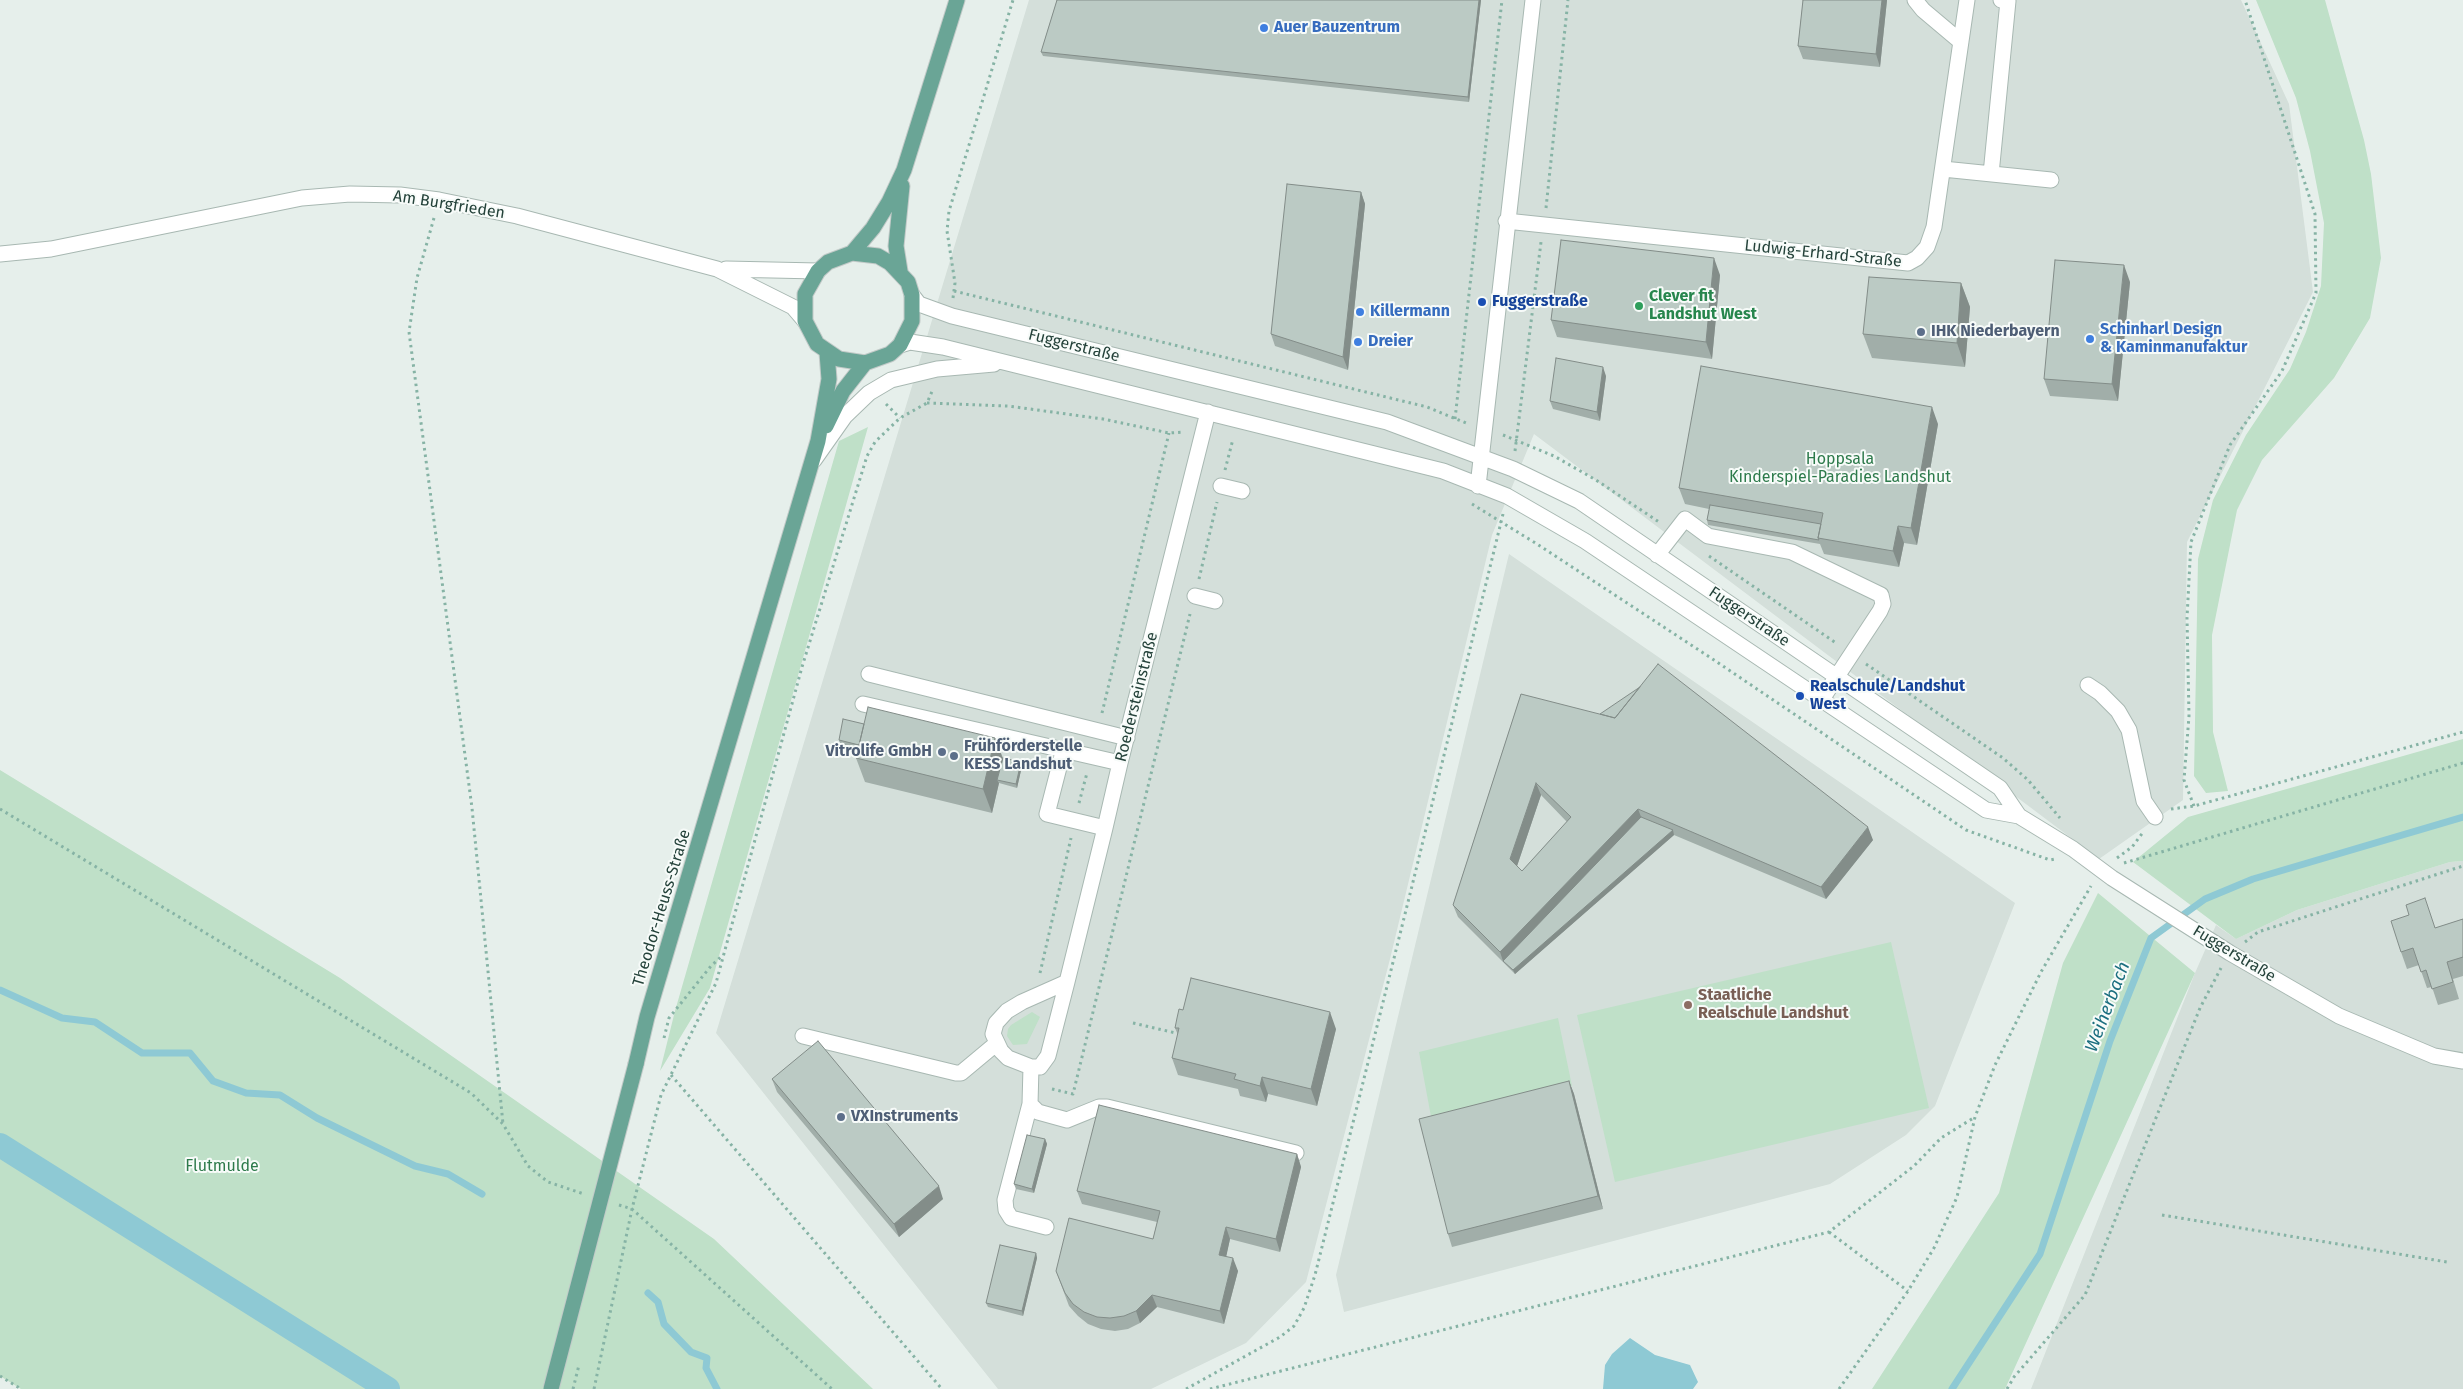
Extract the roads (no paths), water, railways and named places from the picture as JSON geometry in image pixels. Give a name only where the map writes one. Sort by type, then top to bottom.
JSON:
[{"type":"main road","points":[[852,253],[873,228],[889,202],[904,170],[958,0]]},
{"type":"main road","points":[[900,272],[878,256],[852,253],[828,262],[818,271],[805,294],[805,321],[817,344],[839,360],[865,363],[884,357],[900,345],[912,321],[912,295],[900,272],[896,246],[896,229],[904,170]]},
{"type":"main road","name":"Theodor-Heuss-Straße","points":[[551,1389],[647,1017],[818,441],[829,379],[827,353]]},
{"type":"main road","name":"Theodor-Heuss-Straße","points":[[818,441],[843,392],[865,363]]},
{"type":"street","points":[[1478,486],[1506,221],[1533,0]]},
{"type":"street","points":[[1915,0],[1923,10],[1961,42]]},
{"type":"street","name":"Ludwig-Erhard-Straße","points":[[1506,221],[1908,263],[1918,258],[1927,246],[1934,227],[1967,0]]},
{"type":"street","points":[[1991,174],[2008,1],[2000,0]]},
{"type":"street","points":[[1943,169],[2051,180]]},
{"type":"street","name":"Am Burgfrieden","points":[[0,254],[51,249],[302,198],[350,194],[390,195],[439,200],[517,216],[717,269],[793,308],[805,321]]},
{"type":"street","name":"Am Burgfrieden","points":[[717,269],[818,271]]},
{"type":"street","name":"Fuggerstraße","points":[[912,295],[919,304],[952,316],[1387,422],[1513,469],[1578,501],[2000,788],[2019,816]]},
{"type":"street","name":"Fuggerstraße","points":[[900,345],[910,342],[943,347],[1208,412],[1444,471],[1507,496],[1585,541],[1986,810],[2019,816],[2073,849],[2230,953],[2339,1016],[2434,1056],[2463,1061]]},
{"type":"street","points":[[812,463],[845,416],[869,393],[891,380],[937,369],[1008,363]]},
{"type":"street","name":"Roedersteinstraße","points":[[1031,1067],[1040,1067],[1048,1056],[1208,412]]},
{"type":"street","points":[[1221,486],[1242,491]]},
{"type":"street","points":[[1657,555],[1685,519],[1708,536],[1792,552],[1881,595],[1882,604],[1880,611],[1822,700]]},
{"type":"street","points":[[1195,596],[1215,601]]},
{"type":"street","points":[[869,674],[1127,738]]},
{"type":"street","points":[[2088,685],[2100,693],[2118,711],[2128,730],[2144,801],[2155,817]]},
{"type":"street","points":[[863,704],[1063,752],[1120,763]]},
{"type":"street","points":[[1063,752],[1048,814],[1105,828]]},
{"type":"street","points":[[1046,1227],[1011,1218],[1006,1210],[1005,1200],[1030,1104],[1031,1067],[1008,1058],[996,1043],[993,1034],[996,1023],[1007,1011],[1060,983],[1066,982]]},
{"type":"street","points":[[803,1036],[956,1073],[962,1073],[996,1043]]},
{"type":"street","points":[[1030,1104],[1038,1112],[1067,1120],[1099,1107],[1107,1107],[1296,1153]]},
{"type":"water","points":[[1630,1338],[1655,1355],[1690,1365],[1698,1382],[1693,1389],[1603,1389],[1605,1365],[1612,1354]]},
{"type":"waterway","name":"Weiherbach","points":[[1952,1389],[2040,1254],[2110,1041],[2151,938],[2205,899],[2253,879],[2463,817]]},
{"type":"waterway","points":[[0,990],[62,1018],[95,1022],[142,1053],[190,1053],[213,1081],[246,1093],[280,1095],[317,1118],[415,1166],[448,1174],[482,1194]]},
{"type":"waterway","name":"Flutmulde","points":[[0,1145],[388,1389]]},
{"type":"waterway","points":[[648,1293],[658,1302],[664,1324],[691,1352],[707,1358],[706,1368],[717,1389]]},
{"type":"place","name":"Auer Bauzentrum","points":[[1264,28]]},
{"type":"place","name":"Fuggerstraße","points":[[1482,302]]},
{"type":"place","name":"Clever fit Landshut West","points":[[1639,306]]},
{"type":"place","name":"Killermann","points":[[1360,312]]},
{"type":"place","name":"IHK Niederbayern","points":[[1921,332]]},
{"type":"place","name":"Schinharl Design & Kaminmanufaktur","points":[[2090,339]]},
{"type":"place","name":"Dreier","points":[[1358,342]]},
{"type":"place","name":"Realschule/Landshut West","points":[[1800,696]]},
{"type":"place","name":"Vitrolife GmbH","points":[[942,752]]},
{"type":"place","name":"Frühförderstelle KESS Landshut","points":[[954,756]]},
{"type":"place","name":"Staatliche Realschule Landshut","points":[[1688,1005]]},
{"type":"place","name":"VXInstruments","points":[[841,1117]]},
{"type":"park label","name":"Hoppsala Kinderspiel-Paradies Landshut","points":[[1840,469]]}]
